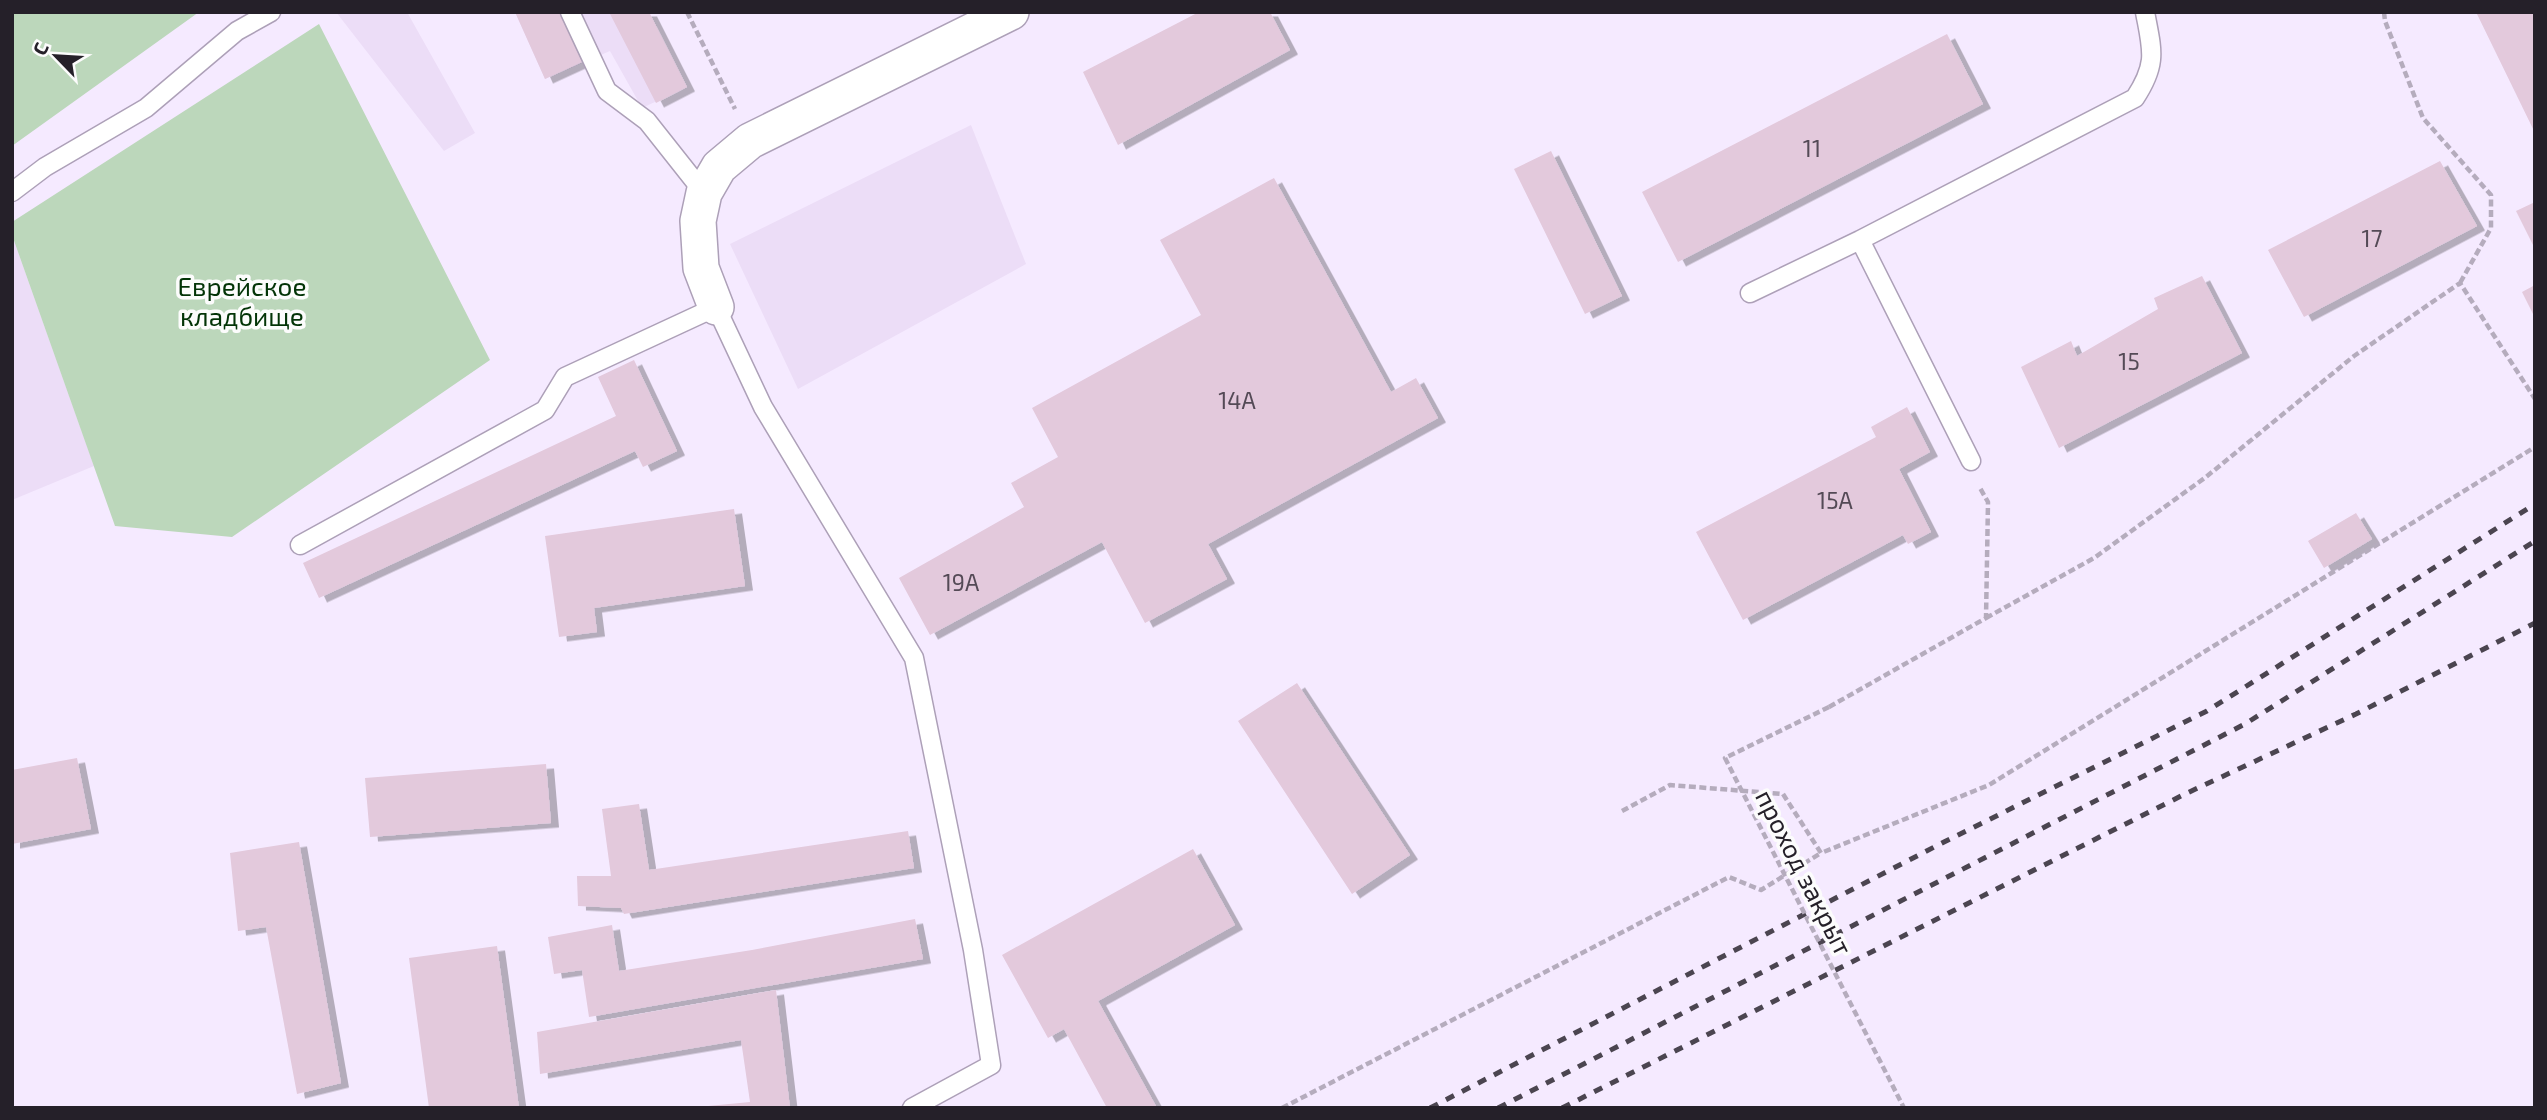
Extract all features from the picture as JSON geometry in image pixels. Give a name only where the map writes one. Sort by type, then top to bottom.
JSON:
[{"type":"street","points":[[716,307],[701,268],[698,221],[704,192],[719,167],[750,141],[1011,12]]},
{"type":"lane","points":[[12,192],[45,167],[146,108],[237,31],[271,12]]},
{"type":"lane","points":[[570,12],[607,91],[647,121],[704,192]]},
{"type":"lane","points":[[1750,293],[1860,240],[2135,98],[2151,68],[2152,50],[2145,12]]},
{"type":"lane","points":[[1860,240],[1970,461]]},
{"type":"lane","points":[[300,545],[545,410],[565,377],[716,307],[763,407],[914,658],[973,950],[991,1065],[912,1108]]},
{"type":"path","points":[[687,12],[750,141]]},
{"type":"path","points":[[1986,618],[2094,558],[2206,477],[2354,356],[2460,283],[2491,228],[2491,195],[2423,118],[2385,21],[2384,12]]},
{"type":"path","points":[[2460,283],[2535,399]]},
{"type":"path","points":[[1282,1108],[1729,877],[1760,890],[1821,853],[1989,785],[2535,447]]},
{"type":"path","points":[[1970,461],[1975,480],[1988,502],[1986,618]]},
{"type":"path","name":"проход закрыт","points":[[1904,1108],[1725,758],[1829,707],[1986,618]]},
{"type":"path","points":[[1622,811],[1670,785],[1783,794],[1821,853]]},
{"type":"shaded area","points":[[336,12],[407,12],[475,133],[444,151]]},
{"type":"shaded area","points":[[515,12],[649,12],[687,87],[642,108],[610,51],[545,79]]},
{"type":"shaded area","points":[[971,125],[1026,264],[798,389],[730,244]]},
{"type":"shaded area","points":[[12,235],[94,466],[12,500]]},
{"type":"green space","points":[[12,12],[199,12],[12,146]]},
{"type":"green space","name":"Еврейское кладбище","points":[[319,24],[490,360],[232,537],[115,526],[12,235],[12,222]]},
{"type":"building","points":[[515,12],[559,12],[582,62],[545,79]]},
{"type":"building","points":[[609,12],[649,12],[687,87],[656,103]]},
{"type":"building","points":[[1199,12],[1270,12],[1290,50],[1118,145],[1083,72]]},
{"type":"building","points":[[2476,12],[2535,12],[2535,133]]},
{"type":"building","points":[[1947,34],[1983,104],[1678,262],[1642,192]]},
{"type":"building","points":[[1551,151],[1622,296],[1585,314],[1514,169]]},
{"type":"building","points":[[2440,161],[2477,226],[2304,317],[2268,250]]},
{"type":"building","points":[[1274,178],[1391,392],[1416,378],[1438,418],[1208,544],[1227,579],[1145,623],[1102,542],[930,635],[899,578],[1024,507],[1011,483],[1058,457],[1032,408],[1201,315],[1160,240]]},
{"type":"building","points":[[2535,202],[2535,249],[2516,211]]},
{"type":"building","points":[[2202,276],[2242,353],[2059,448],[2021,367],[2071,341],[2077,356],[2158,309],[2154,298]]},
{"type":"building","points":[[2535,285],[2535,318],[2522,292]]},
{"type":"building","points":[[634,360],[677,451],[643,467],[635,451],[319,598],[303,563],[616,416],[598,377]]},
{"type":"building","points":[[1907,407],[1930,452],[1899,469],[1931,532],[1908,544],[1903,535],[1743,620],[1696,532],[1876,437],[1871,427]]},
{"type":"building","points":[[734,509],[745,586],[594,608],[597,632],[559,637],[545,536]]},
{"type":"building","points":[[2356,513],[2372,539],[2324,568],[2308,541]]},
{"type":"building","points":[[1297,683],[1410,855],[1352,894],[1238,721]]},
{"type":"building","points":[[77,758],[91,829],[12,844],[12,770]]},
{"type":"building","points":[[546,764],[551,823],[370,837],[365,778]]},
{"type":"building","points":[[639,804],[649,870],[908,831],[914,868],[624,914],[621,908],[578,906],[577,876],[611,876],[602,809]]},
{"type":"building","points":[[299,842],[341,1083],[297,1094],[266,927],[238,931],[230,853]]},
{"type":"building","points":[[1193,849],[1235,925],[1098,1001],[1157,1108],[1107,1108],[1064,1029],[1048,1038],[1002,955]]},
{"type":"building","points":[[915,919],[923,959],[589,1017],[582,970],[554,974],[548,937],[612,925],[619,971],[752,950]]},
{"type":"building","points":[[497,946],[519,1108],[429,1108],[409,958]]},
{"type":"building","points":[[776,990],[790,1108],[708,1108],[750,1102],[741,1040],[540,1074],[537,1032]]},
{"type":"railway","points":[[1430,1108],[1944,842],[2207,711],[2535,504]]},
{"type":"railway","points":[[1498,1108],[2245,724],[2535,541]]},
{"type":"railway","points":[[1562,1108],[2185,794],[2356,714],[2535,623]]}]
